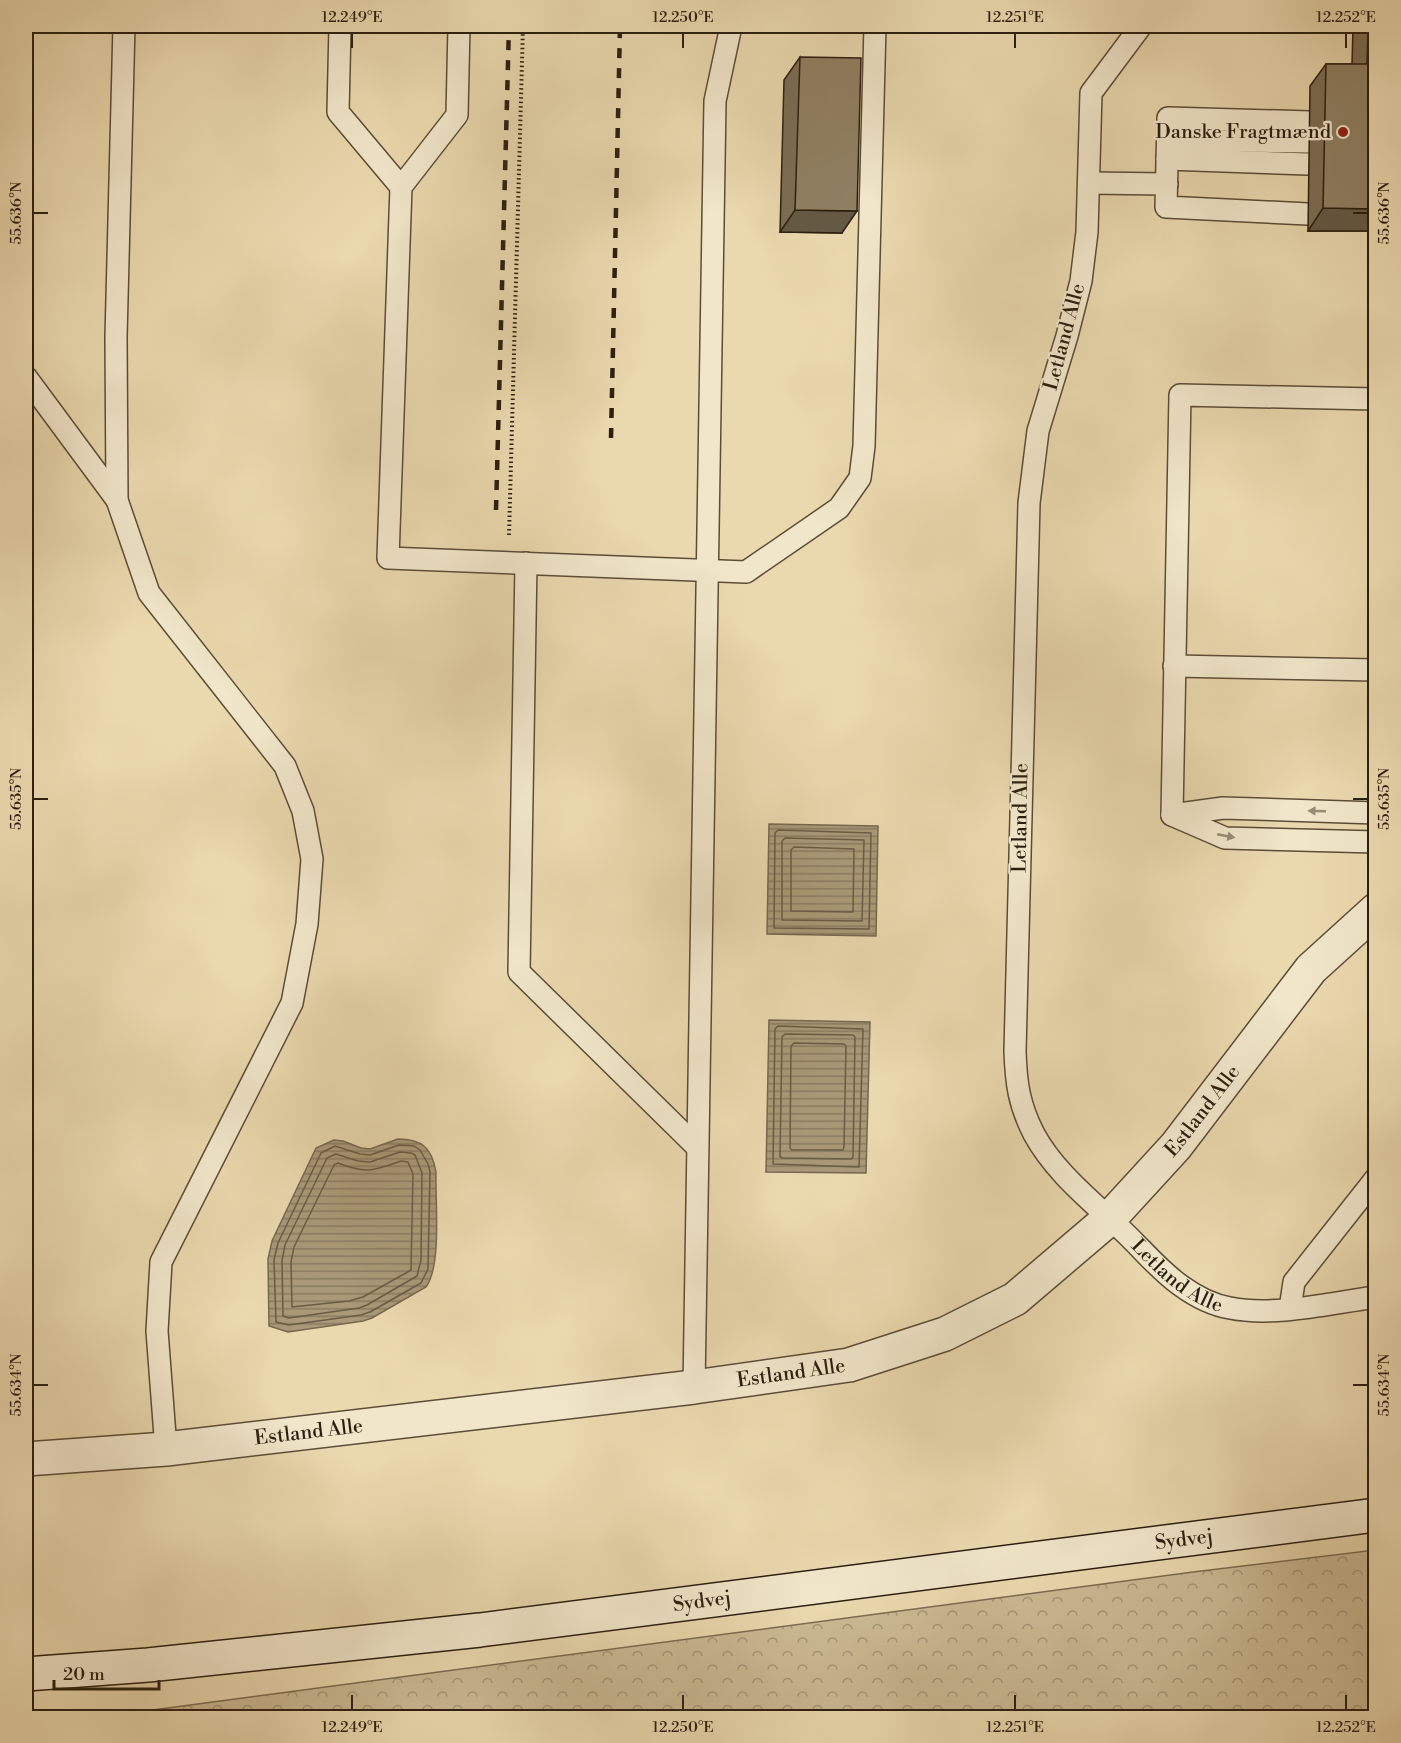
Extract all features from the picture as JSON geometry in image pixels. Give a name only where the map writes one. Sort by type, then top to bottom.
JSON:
[{"type":"street","name":"Estland Alle","points":[[26,1459],[166,1449],[694,1387],[849,1365],[945,1334],[1015,1299],[1110,1218],[1176,1146],[1311,969],[1376,910]]},
{"type":"street","name":"Sydvej","points":[[26,1674],[148,1665],[480,1630],[1376,1515]]},
{"type":"lane","points":[[117,500],[116,337],[124,26]]},
{"type":"lane","points":[[340,26],[338,112],[401,187]]},
{"type":"lane","points":[[459,26],[457,115],[401,187],[388,558],[746,572],[839,508],[860,478],[864,446],[875,26]]},
{"type":"lane","points":[[694,1387],[715,101],[731,26]]},
{"type":"lane","name":"Letland Alle","points":[[1141,26],[1091,93],[1087,232],[1081,281],[1038,431],[1029,503],[1016,1083],[1020,1102],[1035,1136],[1062,1172],[1159,1268],[1181,1286],[1205,1300],[1229,1308],[1251,1311],[1290,1309],[1376,1297]]},
{"type":"lane","points":[[1308,214],[1166,207],[1168,118],[1310,132]]},
{"type":"lane","points":[[1167,150],[1308,164]]},
{"type":"lane","points":[[1089,183],[1167,184]]},
{"type":"lane","points":[[26,377],[117,500],[149,593],[285,766],[303,811],[312,859],[307,924],[292,1003],[161,1262],[157,1331],[166,1449]]},
{"type":"lane","points":[[1172,815],[1180,395],[1376,399]]},
{"type":"lane","points":[[517,563],[519,972],[697,1147]]},
{"type":"lane","points":[[1174,666],[1376,670]]},
{"type":"lane","points":[[1172,815],[1223,808],[1376,813]]},
{"type":"lane","points":[[1172,815],[1225,838],[1376,842]]},
{"type":"lane","points":[[1290,1309],[1294,1282],[1376,1178]]},
{"type":"path","points":[[517,563],[523,26]]},
{"type":"green space","points":[[1375,1550],[1375,1715],[1351,1718],[26,1717],[130,1713],[1193,1572]]},
{"type":"water","points":[[769,824],[878,826],[876,936],[767,934]]},
{"type":"water","points":[[769,1020],[870,1022],[866,1173],[766,1172]]},
{"type":"water","points":[[398,1139],[414,1141],[424,1146],[432,1157],[436,1172],[436,1249],[431,1277],[426,1287],[363,1321],[288,1332],[269,1326],[268,1259],[272,1241],[316,1148],[334,1140],[370,1149]]},
{"type":"building","name":"Danske Fragtmænd","points":[[1368,26],[1376,26],[1376,209],[1323,208],[1326,64],[1367,64]]},
{"type":"building","points":[[800,57],[861,58],[857,211],[795,210]]},
{"type":"railway","points":[[496,510],[509,26]]},
{"type":"railway","points":[[611,438],[620,26]]},
{"type":"place","name":"Danske Fragtmænd","points":[[1343,132]]}]
